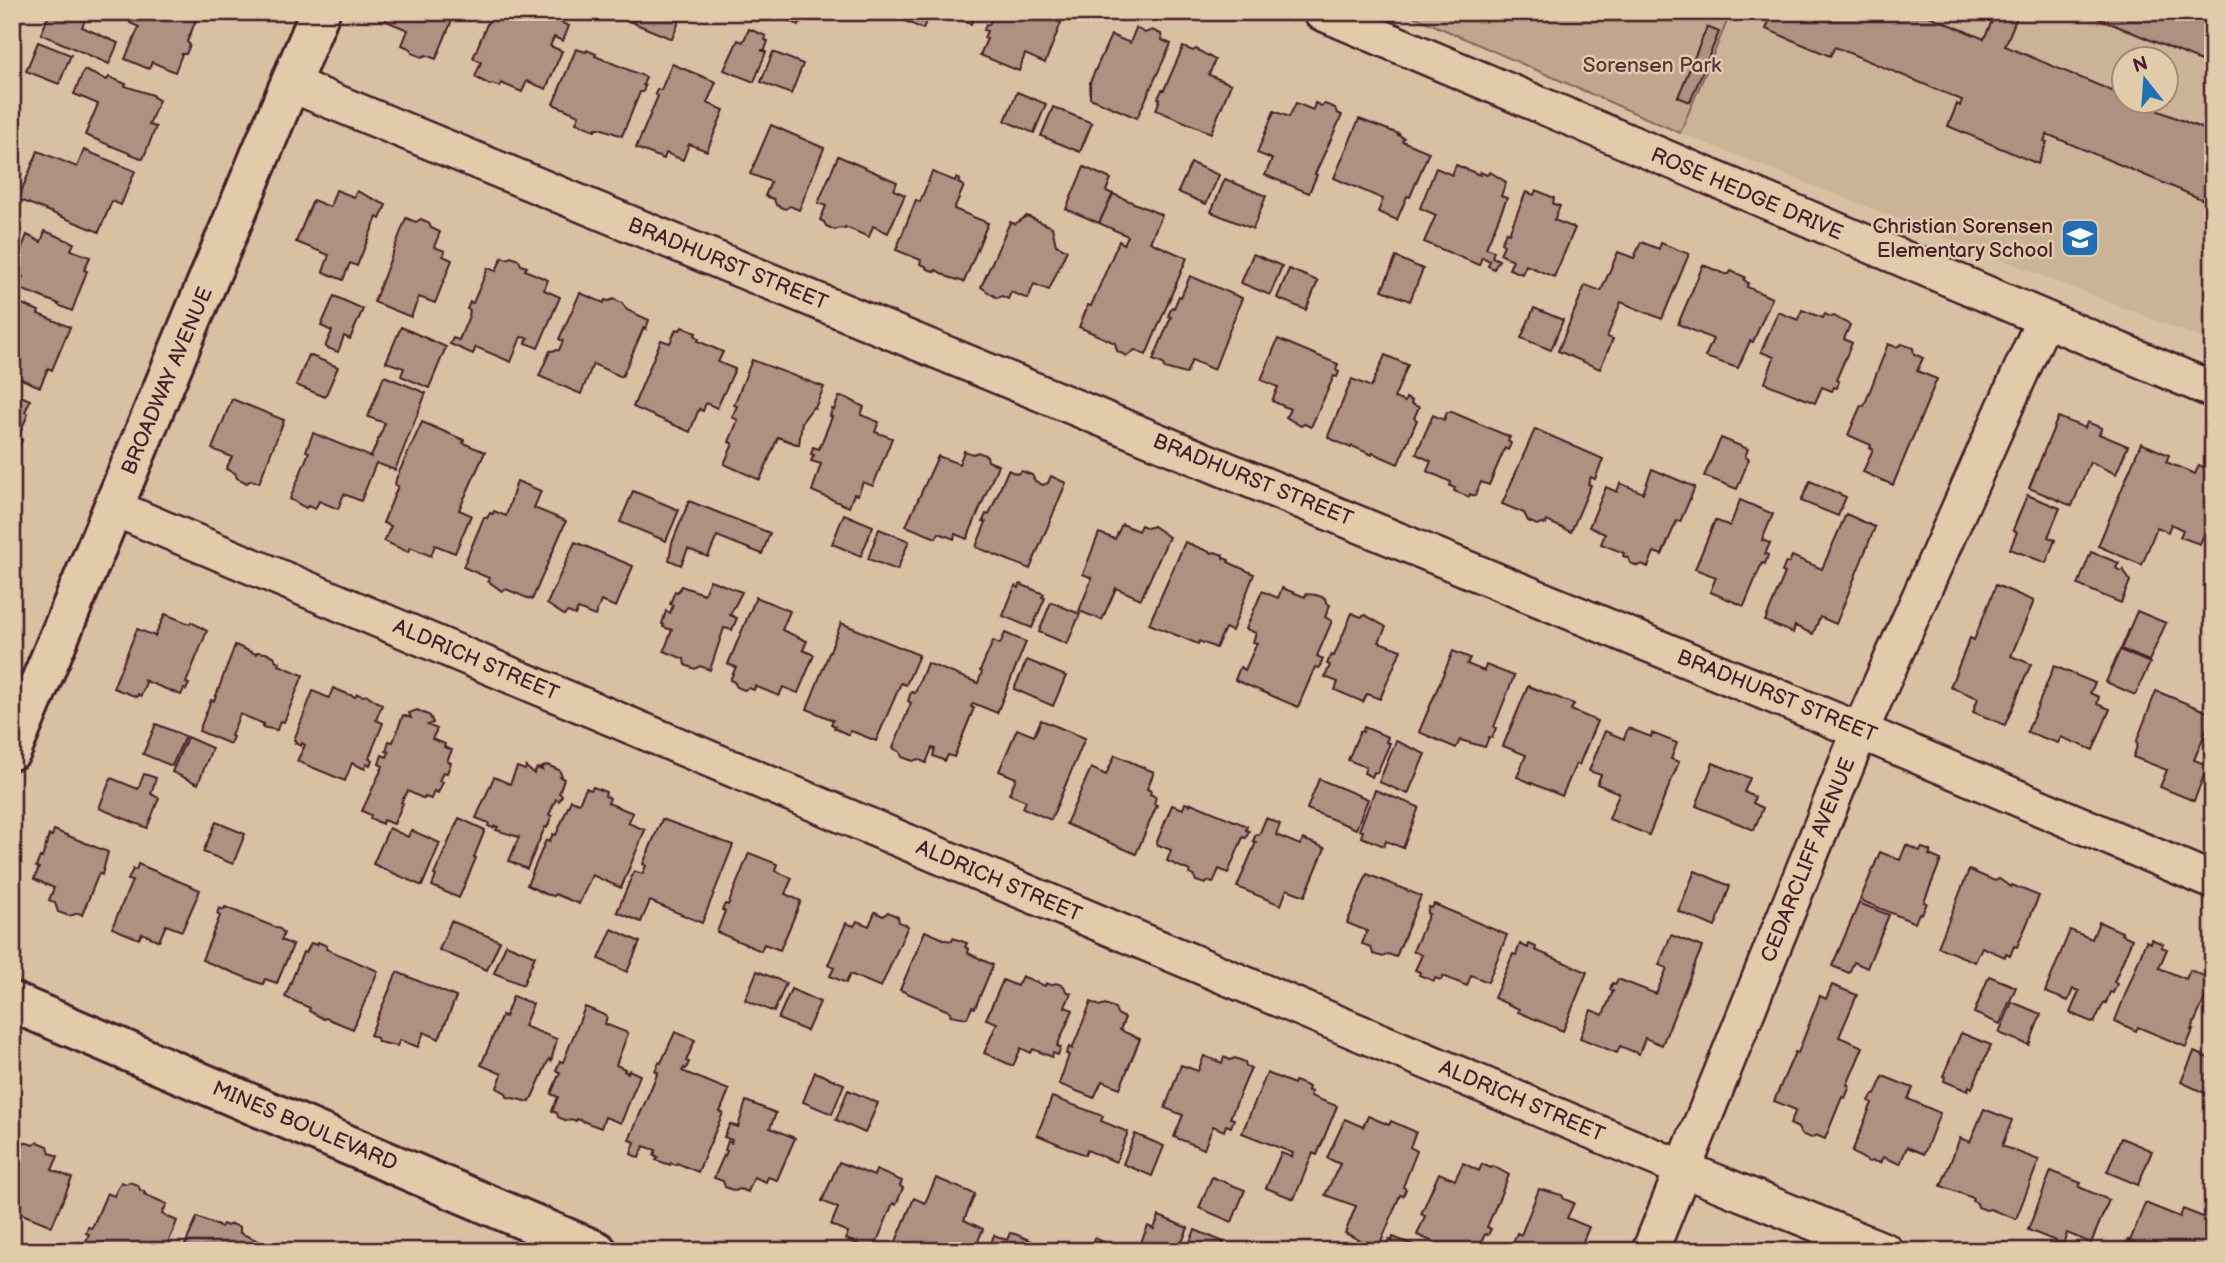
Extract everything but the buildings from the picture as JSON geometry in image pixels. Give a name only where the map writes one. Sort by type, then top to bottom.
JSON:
[{"type":"street","name":"BROADWAY AVENUE","points":[[12,750],[320,12]]},
{"type":"street","name":"ROSE HEDGE DRIVE","points":[[1321,12],[2213,390]]},
{"type":"street","name":"BRADHURST STREET","points":[[291,84],[1860,731],[2213,881]]},
{"type":"street","name":"CEDARCLIFF AVENUE","points":[[1650,1251],[1860,731],[2044,320]]},
{"type":"street","name":"ALDRICH STREET","points":[[114,508],[1683,1169],[1885,1251]]},
{"type":"street","name":"MINES BOULEVARD","points":[[12,1002],[597,1251]]},
{"type":"shaded area","name":"Christian Sorensen Elementary School","points":[[1731,12],[2213,12],[2213,343],[1680,133]]},
{"type":"green space","name":"Sorensen Park","points":[[1404,12],[1731,12],[1680,133]]},
{"type":"place","name":"Christian Sorensen Elementary School","points":[[2080,238]]}]
